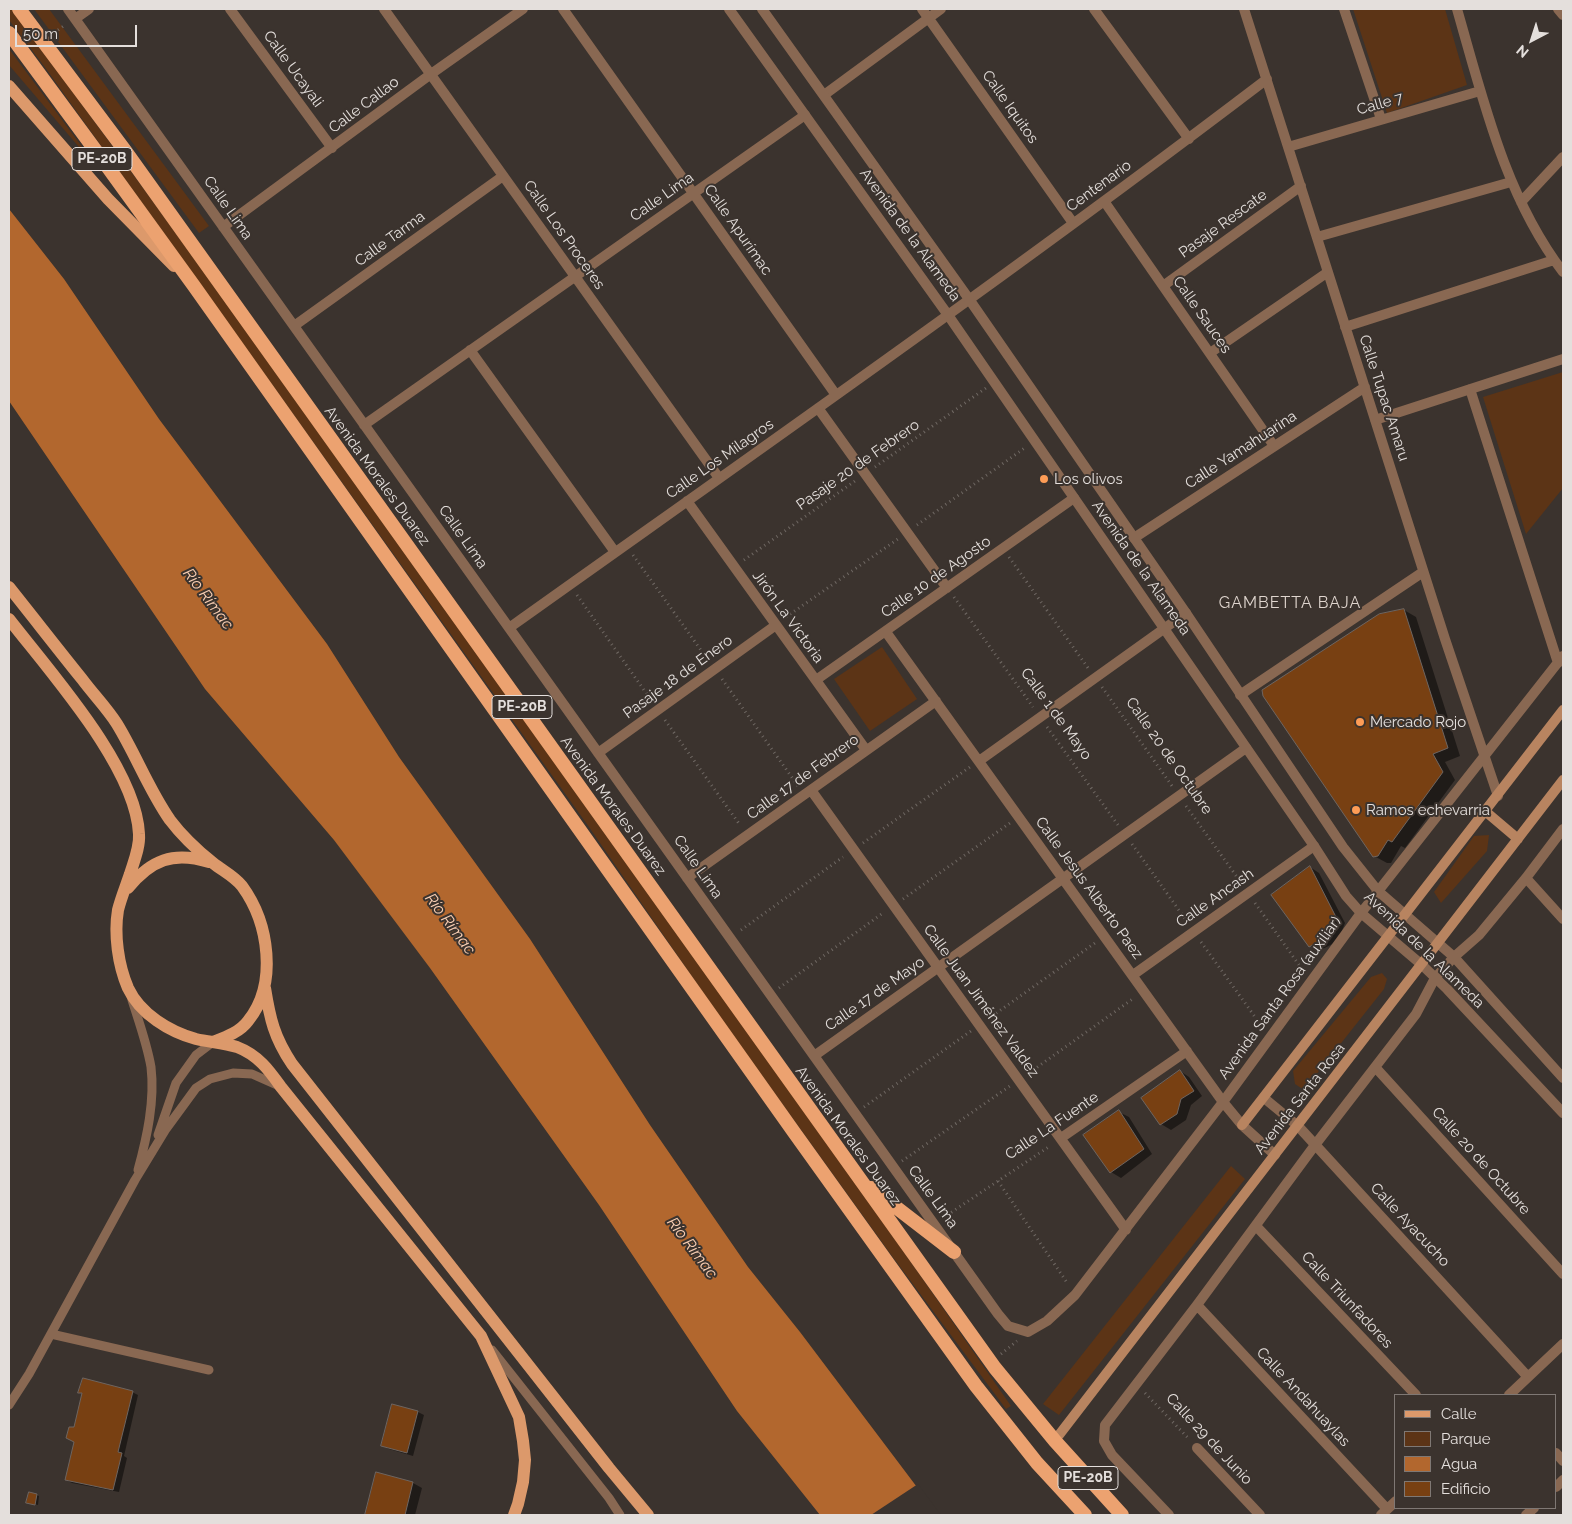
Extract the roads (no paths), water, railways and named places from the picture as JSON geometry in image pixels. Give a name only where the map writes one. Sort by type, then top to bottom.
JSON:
[{"type":"highway","name":"Avenida Morales Duarez","points":[[19,9],[143,176],[990,1362],[1055,1441],[1122,1515]]},
{"type":"highway","name":"PE-20B","points":[[9,33],[194,286],[970,1378],[1031,1456],[1085,1515]]},
{"type":"highway","points":[[860,1180],[954,1252]]},
{"type":"main road","points":[[9,86],[108,199],[194,286]]},
{"type":"main road","points":[[9,587],[116,723],[154,796],[170,820],[185,838],[214,863],[231,874],[242,886],[257,913],[267,954],[265,988],[271,1021],[280,1046],[292,1064],[602,1460],[648,1515]]},
{"type":"main road","points":[[9,620],[93,728],[128,791],[137,817],[139,836],[136,853],[119,908],[116,926],[122,966],[129,989],[142,1006],[162,1025],[177,1033],[237,1048],[264,1064],[481,1336],[519,1416],[524,1440],[523,1482],[514,1515]]},
{"type":"main road","name":"Avenida Santa Rosa","points":[[1242,1125],[1563,710]]},
{"type":"main road","name":"Avenida Santa Rosa","points":[[1059,1435],[1563,780]]},
{"type":"main road","points":[[1485,811],[1518,839]]},
{"type":"main road","points":[[124,892],[149,867],[160,861],[174,857],[189,857],[214,863]]},
{"type":"main road","points":[[213,1042],[232,1035],[248,1022],[260,1002],[265,988]]},
{"type":"street","name":"Calle Lima","points":[[68,9],[954,1252],[1008,1326],[1028,1332]]},
{"type":"street","points":[[75,19],[89,9]]},
{"type":"street","name":"Calle Ucayali","points":[[230,9],[332,148]]},
{"type":"street","name":"Calle Los Proceres","points":[[384,9],[719,478]]},
{"type":"street","name":"Calle Callao","points":[[223,227],[523,9]]},
{"type":"street","name":"Calle Apurímac","points":[[562,9],[836,395]]},
{"type":"street","name":"Avenida de la Alameda","points":[[729,9],[948,315],[1314,846],[1346,896],[1361,913],[1422,964],[1563,1113]]},
{"type":"street","name":"Avenida de la Alameda","points":[[762,9],[970,299],[1186,613],[1343,847],[1378,890],[1454,957],[1563,1078]]},
{"type":"street","name":"Calle Iquitos","points":[[922,9],[1074,223]]},
{"type":"street","points":[[824,95],[941,9]]},
{"type":"street","points":[[1094,9],[1189,139]]},
{"type":"street","name":"Calle Tupac Amaru","points":[[1244,9],[1424,572],[1498,796]]},
{"type":"street","points":[[1344,9],[1381,119]]},
{"type":"street","points":[[1457,9],[1480,91],[1511,182],[1554,260],[1563,272]]},
{"type":"street","points":[[1558,9],[1563,15]]},
{"type":"street","name":"Centenario","points":[[948,315],[1267,80]]},
{"type":"street","name":"Calle 7","points":[[1288,147],[1480,91]]},
{"type":"street","name":"Calle Lima","points":[[364,425],[805,115]]},
{"type":"street","points":[[1521,202],[1563,157]]},
{"type":"street","name":"Calle Tarma","points":[[294,326],[503,176]]},
{"type":"street","points":[[1317,237],[1511,182]]},
{"type":"street","name":"Pasaje Rescate","points":[[1163,286],[1301,186]]},
{"type":"street","name":"Calle Sauces","points":[[1104,201],[1274,446]]},
{"type":"street","points":[[1345,326],[1554,260]]},
{"type":"street","points":[[1210,353],[1328,272]]},
{"type":"street","name":"Calle Los Milagros","points":[[509,628],[948,315]]},
{"type":"street","points":[[470,350],[615,552]]},
{"type":"street","points":[[1375,420],[1563,359]]},
{"type":"street","name":"Calle Yamahuarina","points":[[1134,538],[1365,387]]},
{"type":"street","points":[[1470,389],[1560,659]]},
{"type":"street","points":[[818,408],[948,588]]},
{"type":"street","name":"Calle 10 de Agosto","points":[[816,680],[1074,498]]},
{"type":"street","name":"Jirón La Victoria","points":[[687,501],[866,750]]},
{"type":"street","points":[[1240,695],[1424,572]]},
{"type":"street","points":[[979,761],[1186,613]]},
{"type":"street","name":"Pasaje 18 de Enero","points":[[598,752],[776,625]]},
{"type":"street","name":"Calle Jesus Alberto Paez","points":[[886,632],[1223,1102],[1242,1125],[1275,1155]]},
{"type":"street","name":"Avenida Santa Rosa (auxiliar)","points":[[1028,1332],[1048,1321],[1075,1295],[1223,1102],[1378,890],[1560,659]]},
{"type":"street","name":"Calle 17 de Febrero","points":[[687,878],[936,701]]},
{"type":"street","name":"Calle 17 de Mayo","points":[[814,1056],[1246,748]]},
{"type":"street","name":"Calle Juan Jiménez Valdez","points":[[811,790],[1126,1230]]},
{"type":"street","points":[[1169,1515],[1112,1455],[1104,1440],[1105,1425],[1416,1014],[1435,978],[1479,934],[1563,830]]},
{"type":"street","name":"Calle Ancash","points":[[1133,975],[1314,846]]},
{"type":"street","points":[[1526,878],[1563,919]]},
{"type":"street","name":"Calle La Fuente","points":[[1061,1138],[1187,1051]]},
{"type":"street","name":"Calle 20 de Octubre","points":[[1376,1068],[1563,1274]]},
{"type":"street","name":"Calle Ayacucho","points":[[1264,1098],[1298,1126],[1528,1377]]},
{"type":"street","name":"Calle Triunfadores","points":[[1256,1226],[1415,1394]]},
{"type":"street","name":"Calle Andahuaylas","points":[[1197,1305],[1384,1512]]},
{"type":"street","points":[[1510,1394],[1563,1344]]},
{"type":"street","name":"Calle 29 de Junio","points":[[1197,1448],[1260,1515]]},
{"type":"street","points":[[1384,1512],[1394,1503]]},
{"type":"lane","points":[[129,989],[145,1039],[151,1068],[151,1107],[146,1142],[135,1180]]},
{"type":"lane","points":[[152,1152],[176,1083],[196,1055],[213,1042]]},
{"type":"lane","points":[[9,1405],[51,1334],[135,1180],[180,1108],[196,1088],[210,1079],[233,1073],[252,1074],[281,1087]]},
{"type":"lane","points":[[51,1334],[208,1370]]},
{"type":"lane","points":[[481,1336],[609,1498],[620,1515]]},
{"type":"water","name":"Río Rímac","points":[[9,209],[64,279],[159,419],[327,644],[399,757],[530,939],[650,1125],[748,1267],[800,1332],[938,1515],[820,1515],[737,1411],[599,1205],[430,968],[334,840],[205,689],[9,401]]},
{"type":"place","name":"Los olivos","points":[[1044,479]]},
{"type":"place","name":"Mercado Rojo","points":[[1360,722]]},
{"type":"place","name":"Ramos echevarria","points":[[1356,810]]},
{"type":"district","name":"GAMBETTA BAJA","points":[[1290,603]]}]
